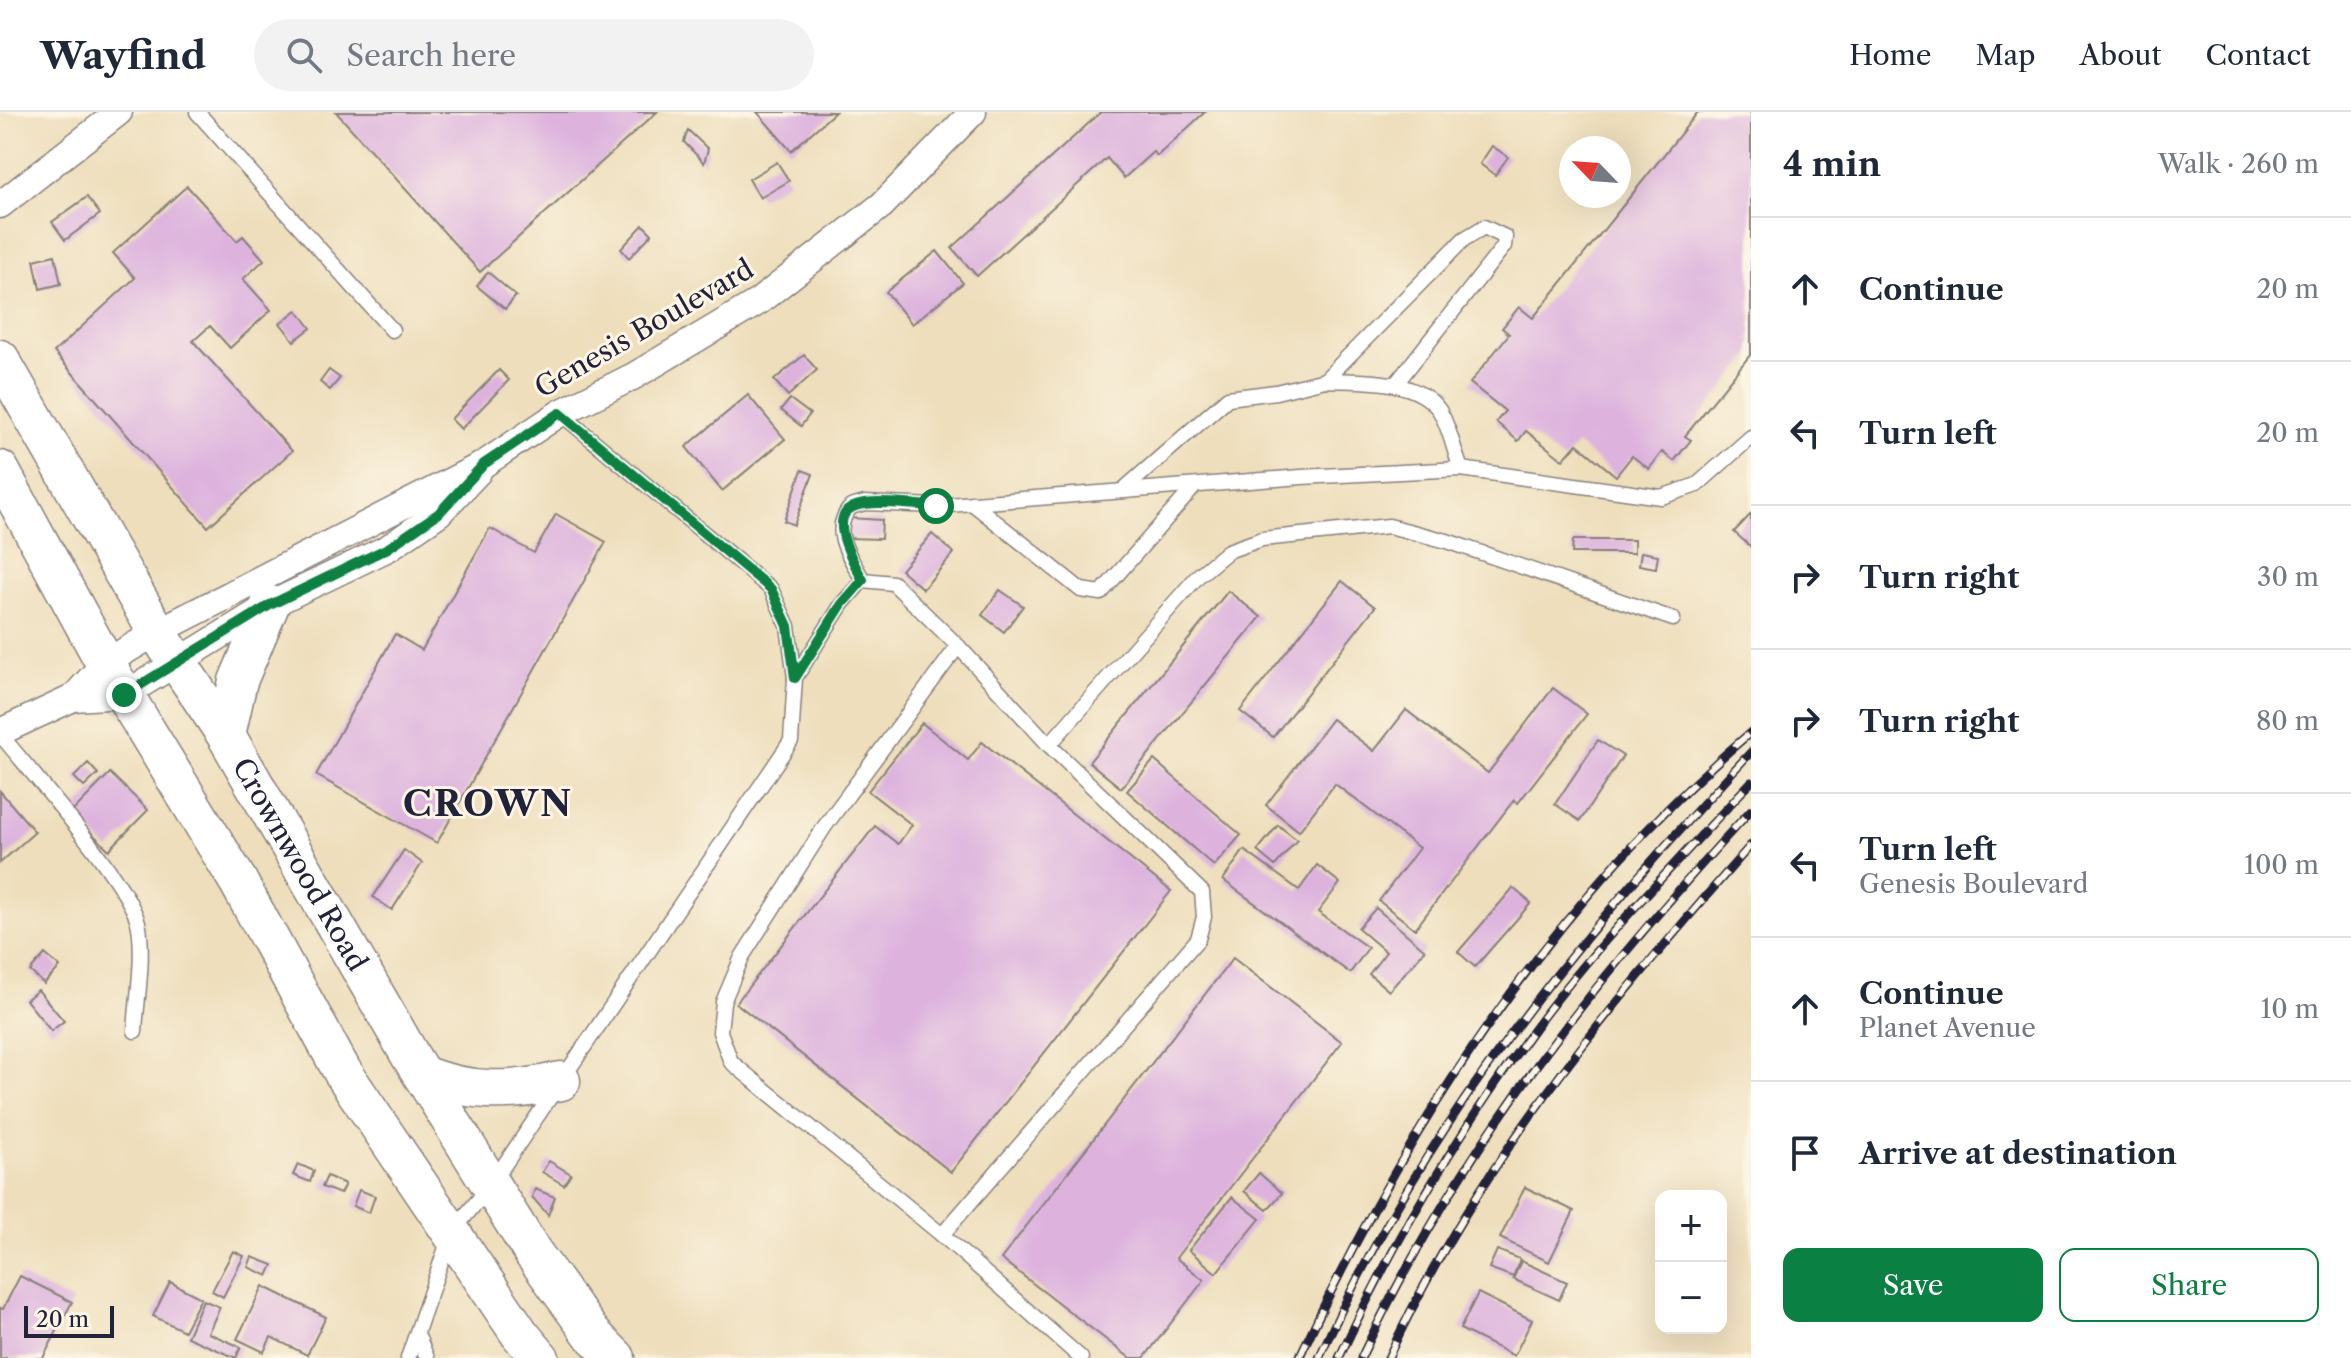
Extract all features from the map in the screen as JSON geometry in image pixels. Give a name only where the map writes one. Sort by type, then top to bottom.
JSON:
[{"type":"main road","name":"Crownwood Road","points":[[0,359],[167,647],[226,735],[422,1075],[490,1186],[533,1253],[592,1334],[616,1358]]},
{"type":"main road","points":[[0,470],[114,679],[238,881],[342,1071],[540,1358]]},
{"type":"main road","points":[[226,735],[238,681],[270,605]]},
{"type":"main road","points":[[422,1075],[467,1089],[491,1091],[521,1090],[561,1081]]},
{"type":"street","points":[[0,205],[119,112]]},
{"type":"street","name":"Genesis Boulevard","points":[[167,647],[484,464],[560,413],[700,338],[795,275],[882,205],[973,112]]},
{"type":"street","name":"Genesis Boulevard","points":[[167,647],[270,605],[388,548],[439,513],[484,464]]},
{"type":"street","points":[[114,679],[167,647]]},
{"type":"street","points":[[0,733],[114,679],[167,647]]},
{"type":"lane","points":[[197,112],[392,330]]},
{"type":"lane","points":[[1325,380],[1464,239],[1484,227],[1505,237],[1504,246],[1395,385]]},
{"type":"lane","points":[[1121,491],[1228,398],[1276,392],[1325,380],[1395,385],[1421,396],[1438,409],[1461,469]]},
{"type":"lane","points":[[408,1358],[451,1233],[490,1186],[791,741],[795,678],[788,626],[771,589],[560,413]]},
{"type":"lane","points":[[863,580],[843,544],[841,525],[851,507],[865,503],[936,506],[1461,469],[1661,497],[1697,485],[1751,437]]},
{"type":"lane","points":[[972,503],[1081,590],[1101,593],[1195,486]]},
{"type":"lane","points":[[1049,745],[1198,576],[1228,551],[1262,539],[1389,526],[1447,541],[1673,619]]},
{"type":"lane","points":[[795,678],[842,604],[863,580]]},
{"type":"lane","points":[[863,580],[893,583],[958,646],[1049,745],[1202,892],[1204,917],[1198,939],[942,1235]]},
{"type":"lane","points":[[958,646],[825,826],[742,957],[723,1002],[720,1032],[731,1062],[740,1071],[942,1235],[1081,1358]]},
{"type":"lane","points":[[0,733],[97,855],[135,913],[140,940],[135,1031]]},
{"type":"lane","points":[[417,1334],[427,1358]]},
{"type":"building","points":[[336,112],[657,112],[480,272]]},
{"type":"building","points":[[757,112],[835,112],[791,151]]},
{"type":"building","points":[[1101,112],[1205,112],[1157,156],[1153,152],[1124,178],[1107,158],[977,276],[952,248]]},
{"type":"building","points":[[1698,112],[1751,112],[1751,354],[1685,436],[1691,440],[1674,461],[1662,452],[1649,469],[1632,456],[1616,476],[1577,444],[1563,460],[1526,431],[1518,441],[1496,422],[1505,411],[1470,383],[1509,334],[1502,328],[1519,307],[1533,318],[1621,208],[1631,208],[1631,196]]},
{"type":"building","points":[[688,130],[708,149],[704,163],[684,142]]},
{"type":"building","points":[[1492,146],[1508,157],[1495,175],[1480,164]]},
{"type":"building","points":[[777,162],[789,181],[760,198],[749,179]]},
{"type":"building","points":[[187,186],[237,241],[243,236],[264,260],[243,279],[271,310],[230,348],[210,326],[193,341],[292,451],[208,527],[54,352],[135,278],[113,253]]},
{"type":"building","points":[[87,197],[100,214],[65,240],[52,222]]},
{"type":"building","points":[[643,225],[652,234],[629,258],[621,249]]},
{"type":"building","points":[[937,251],[963,283],[912,324],[886,292]]},
{"type":"building","points":[[55,255],[61,284],[40,289],[34,260]]},
{"type":"building","points":[[488,272],[516,296],[505,309],[477,286]]},
{"type":"building","points":[[297,310],[311,328],[294,341],[280,323]]},
{"type":"building","points":[[804,355],[817,370],[788,396],[774,380]]},
{"type":"building","points":[[329,370],[340,378],[330,390],[320,382]]},
{"type":"building","points":[[499,370],[509,380],[461,429],[451,419]]},
{"type":"building","points":[[748,395],[785,439],[722,491],[686,447]]},
{"type":"building","points":[[790,399],[810,414],[801,426],[781,410]]},
{"type":"building","points":[[802,470],[813,474],[794,525],[784,521]]},
{"type":"building","points":[[556,514],[606,542],[437,843],[316,775],[395,634],[422,650],[490,528],[534,553]]},
{"type":"building","points":[[1751,514],[1751,547],[1734,532]]},
{"type":"building","points":[[849,518],[882,520],[881,539],[848,538]]},
{"type":"building","points":[[932,534],[954,553],[923,589],[901,570]]},
{"type":"building","points":[[1573,540],[1634,540],[1634,553],[1572,553]]},
{"type":"building","points":[[1641,552],[1658,555],[1656,568],[1639,565]]},
{"type":"building","points":[[1342,581],[1375,607],[1273,737],[1240,711]]},
{"type":"building","points":[[1000,590],[1023,606],[1004,632],[982,615]]},
{"type":"building","points":[[1228,591],[1261,617],[1121,788],[1089,762]]},
{"type":"building","points":[[1553,688],[1587,714],[1518,803],[1514,800],[1415,929],[1379,901],[1419,848],[1335,784],[1299,831],[1266,805],[1332,719],[1374,751],[1406,710],[1488,773]]},
{"type":"building","points":[[922,723],[968,760],[982,742],[1171,891],[951,1172],[736,1003],[875,826],[898,844],[912,825],[868,791]]},
{"type":"building","points":[[1598,740],[1623,756],[1580,821],[1555,804]]},
{"type":"building","points":[[1154,760],[1241,835],[1214,866],[1127,791]]},
{"type":"building","points":[[88,763],[98,774],[84,787],[74,777]]},
{"type":"building","points":[[110,773],[148,810],[109,850],[71,813]]},
{"type":"building","points":[[0,791],[35,832],[0,863]]},
{"type":"building","points":[[1278,825],[1297,840],[1275,866],[1257,851]]},
{"type":"building","points":[[404,850],[422,863],[392,910],[373,897]]},
{"type":"building","points":[[1244,850],[1299,890],[1317,865],[1340,883],[1318,912],[1368,948],[1350,973],[1223,880]]},
{"type":"building","points":[[1513,888],[1531,903],[1475,967],[1458,952]]},
{"type":"building","points":[[1376,908],[1425,950],[1389,991],[1369,974],[1386,952],[1358,928]]},
{"type":"building","points":[[45,954],[60,967],[44,984],[30,971]]},
{"type":"building","points":[[1233,958],[1342,1042],[1176,1258],[1204,1280],[1144,1358],[1130,1358],[1001,1259]]},
{"type":"building","points":[[38,990],[64,1021],[51,1031],[26,1000]]},
{"type":"building","points":[[549,1161],[571,1174],[564,1185],[542,1172]]},
{"type":"building","points":[[298,1164],[314,1171],[310,1182],[293,1175]]},
{"type":"building","points":[[1259,1173],[1282,1193],[1267,1210],[1244,1191]]},
{"type":"building","points":[[327,1176],[345,1184],[340,1194],[322,1187]]},
{"type":"building","points":[[1525,1187],[1574,1211],[1549,1262],[1500,1238]]},
{"type":"building","points":[[535,1189],[555,1197],[548,1215],[532,1197]]},
{"type":"building","points":[[359,1190],[375,1196],[369,1213],[353,1206]]},
{"type":"building","points":[[1232,1197],[1260,1219],[1216,1273],[1189,1250]]},
{"type":"building","points":[[1497,1250],[1520,1259],[1513,1277],[1489,1268]]},
{"type":"building","points":[[233,1251],[244,1256],[223,1297],[212,1291]]},
{"type":"building","points":[[252,1257],[273,1265],[268,1276],[248,1267]]},
{"type":"building","points":[[1521,1261],[1567,1282],[1559,1300],[1513,1279]]},
{"type":"building","points":[[20,1276],[72,1302],[43,1358],[0,1358],[0,1308],[3,1309]]},
{"type":"building","points":[[170,1282],[201,1298],[184,1331],[153,1316]]},
{"type":"building","points":[[263,1286],[326,1317],[307,1355],[271,1337],[264,1352],[237,1339]]},
{"type":"building","points":[[1478,1293],[1532,1320],[1514,1356],[1460,1329]]},
{"type":"building","points":[[203,1300],[220,1307],[208,1333],[241,1347],[236,1358],[187,1337]]},
{"type":"railway","points":[[1299,1358],[1388,1185],[1437,1101],[1491,1020],[1549,942],[1612,868],[1679,798],[1751,732]]},
{"type":"railway","points":[[1319,1358],[1361,1272],[1407,1190],[1456,1112],[1509,1037],[1624,893],[1751,752]]},
{"type":"railway","points":[[1339,1358],[1382,1272],[1429,1189],[1479,1108],[1534,1029],[1612,933],[1751,782]]},
{"type":"railway","points":[[1361,1358],[1400,1280],[1442,1207],[1534,1069],[1637,938],[1751,810]]},
{"type":"railway","points":[[1388,1358],[1423,1287],[1463,1219],[1550,1088],[1648,965],[1751,845]]},
{"type":"district","name":"CROWN","points":[[488,803]]},
{"type":"route","points":[[124,695],[270,605],[388,548],[455,499],[484,464],[560,413],[771,589],[788,626],[795,678],[842,604],[863,580],[843,544],[841,525],[844,514],[851,507],[865,503],[936,506]]}]
